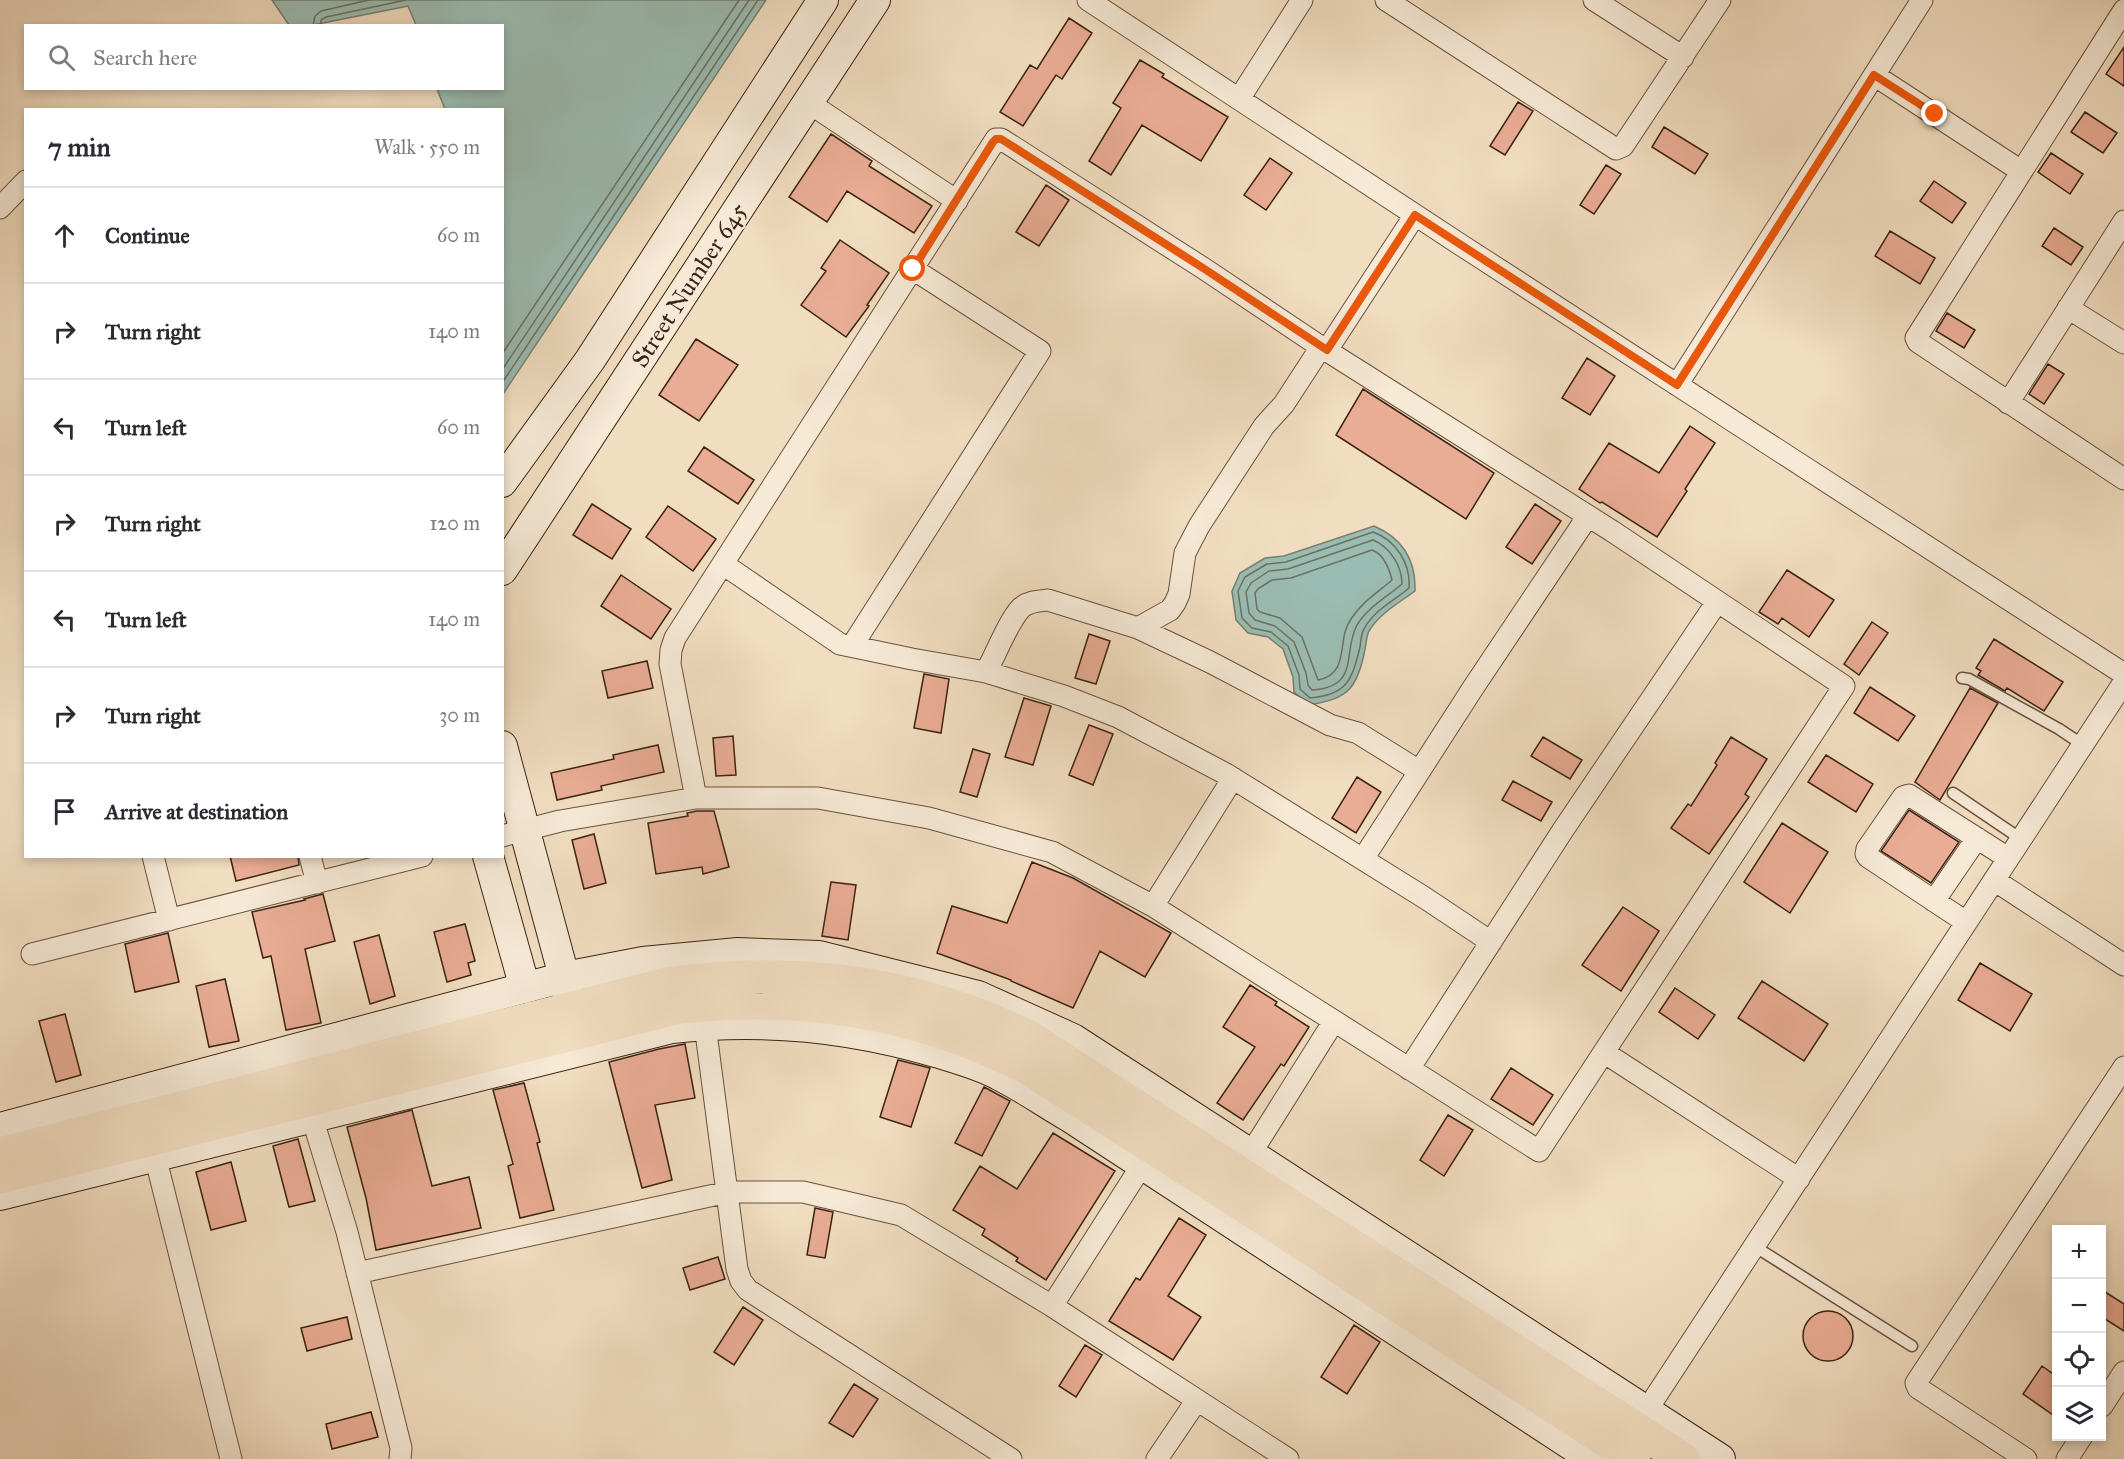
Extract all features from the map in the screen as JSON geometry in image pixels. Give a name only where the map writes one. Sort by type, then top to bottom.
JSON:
[{"type":"main road","points":[[0,1154],[568,992],[667,984],[725,976],[772,975],[843,980],[912,993],[975,1012],[1029,1036],[1624,1444]]},
{"type":"main road","points":[[0,1177],[680,1007],[747,1002],[814,1004],[848,1009],[880,1015],[945,1034],[1003,1056],[1029,1069],[1624,1444],[1683,1459]]},
{"type":"street","name":"Street Number 645","points":[[504,479],[590,360],[823,0]]},
{"type":"street","name":"Street Number 645","points":[[504,567],[875,0]]},
{"type":"street","points":[[1088,0],[1415,215],[2124,674]]},
{"type":"street","points":[[1239,99],[1302,0]]},
{"type":"street","points":[[1386,0],[1616,149],[1623,146],[1720,0]]},
{"type":"street","points":[[1594,0],[1683,57]]},
{"type":"street","points":[[1677,385],[1922,0]]},
{"type":"street","points":[[2124,10],[1916,338],[1918,342],[2124,479]]},
{"type":"street","points":[[1874,75],[2021,171]]},
{"type":"street","points":[[809,103],[957,201]]},
{"type":"street","points":[[505,840],[560,821],[696,798],[818,798],[929,818],[1052,852],[1153,906],[1539,1151],[1605,1053],[1704,897],[1844,688],[1842,684],[1588,516],[1324,349],[1203,268],[1001,139],[996,139],[675,638],[670,664],[696,798]]},
{"type":"street","points":[[0,208],[24,183]]},
{"type":"street","points":[[1138,628],[1170,610],[1176,603],[1185,553],[1199,526],[1264,426],[1284,404],[1324,349],[1415,215]]},
{"type":"street","points":[[2008,403],[2124,221]]},
{"type":"street","points":[[852,646],[1040,351],[913,269]]},
{"type":"street","points":[[2068,308],[2124,343]]},
{"type":"street","points":[[1363,859],[1588,516]]},
{"type":"street","points":[[723,564],[840,644],[986,672],[1045,690],[1118,717],[1233,778],[1491,942]]},
{"type":"street","points":[[986,672],[1022,607],[1035,601],[1048,600],[1138,628],[1210,662],[1330,725],[1358,733],[1419,771]]},
{"type":"street","points":[[1409,1069],[1563,830],[1717,602]]},
{"type":"street","points":[[1624,1444],[2124,682]]},
{"type":"street","points":[[1153,906],[1233,778]]},
{"type":"street","points":[[1966,922],[1868,857],[1867,849],[1906,795],[1913,797],[2008,858]]},
{"type":"street","points":[[504,809],[505,840],[525,988]]},
{"type":"street","points":[[1934,901],[1977,838]]},
{"type":"street","points":[[505,840],[568,992]]},
{"type":"street","points":[[154,858],[169,920]]},
{"type":"street","points":[[311,858],[317,883]]},
{"type":"street","points":[[32,954],[414,858]]},
{"type":"street","points":[[1994,880],[2124,965]]},
{"type":"street","points":[[0,1128],[525,988],[568,992],[643,962],[738,952],[819,956],[978,996],[1073,1038],[1251,1154],[1624,1444]]},
{"type":"street","points":[[1251,1154],[1334,1021]]},
{"type":"street","points":[[0,1196],[672,1028],[705,1025],[783,1025],[832,1030],[885,1039],[958,1059],[999,1074],[1070,1117],[1142,1165],[1624,1444],[1720,1459]]},
{"type":"street","points":[[705,1025],[737,1269],[741,1281],[748,1290],[980,1451],[1011,1459]]},
{"type":"street","points":[[1605,1053],[1799,1179]]},
{"type":"street","points":[[2026,1459],[1916,1385],[2124,1067]]},
{"type":"street","points":[[312,1117],[347,1232],[400,1448],[400,1459]]},
{"type":"street","points":[[155,1156],[231,1459]]},
{"type":"street","points":[[1052,1306],[1142,1165]]},
{"type":"street","points":[[357,1274],[728,1192],[803,1192],[901,1215],[1052,1306],[1288,1459]]},
{"type":"street","points":[[2106,1400],[2124,1372]]},
{"type":"street","points":[[1157,1459],[1197,1400]]},
{"type":"street","points":[[2067,1459],[2079,1441]]},
{"type":"lane","points":[[1962,678],[1969,679],[2059,729],[2083,745]]},
{"type":"lane","points":[[1953,793],[2021,839]]},
{"type":"lane","points":[[1754,1246],[1912,1346]]},
{"type":"water","points":[[272,0],[766,0],[504,393],[504,108],[445,108],[437,90],[504,90],[504,24],[416,24],[408,6],[318,24],[288,24]]},
{"type":"water","points":[[1374,526],[1392,537],[1405,551],[1413,569],[1415,591],[1396,604],[1373,625],[1367,636],[1361,667],[1353,685],[1347,692],[1331,700],[1308,705],[1294,692],[1293,677],[1283,649],[1268,637],[1248,633],[1236,620],[1232,591],[1240,573],[1265,558],[1284,556]]},
{"type":"building","points":[[1069,18],[1092,33],[1062,79],[1056,75],[1023,126],[1000,112],[1030,65],[1037,69]]},
{"type":"building","points":[[2124,47],[2124,86],[2106,74]]},
{"type":"building","points":[[1140,60],[1164,74],[1162,77],[1228,117],[1201,161],[1142,125],[1111,175],[1089,161],[1121,108],[1113,103]]},
{"type":"building","points":[[1518,102],[1533,111],[1505,155],[1490,146]]},
{"type":"building","points":[[2085,112],[2117,133],[2103,153],[2071,132]]},
{"type":"building","points":[[1664,127],[1708,154],[1695,174],[1652,147]]},
{"type":"building","points":[[831,134],[872,161],[869,166],[932,206],[914,233],[847,191],[827,222],[789,197]]},
{"type":"building","points":[[2051,153],[2083,174],[2070,194],[2038,172]]},
{"type":"building","points":[[1270,158],[1292,173],[1266,210],[1244,195]]},
{"type":"building","points":[[1606,165],[1621,174],[1594,214],[1580,205]]},
{"type":"building","points":[[1934,181],[1966,203],[1952,223],[1920,201]]},
{"type":"building","points":[[1046,185],[1069,200],[1039,246],[1016,232]]},
{"type":"building","points":[[2054,228],[2083,247],[2071,265],[2042,246]]},
{"type":"building","points":[[1890,231],[1935,258],[1920,284],[1875,256]]},
{"type":"building","points":[[840,240],[889,273],[867,305],[869,306],[846,337],[801,305],[826,271],[821,268]]},
{"type":"building","points":[[1947,313],[1975,330],[1964,348],[1936,331]]},
{"type":"building","points":[[696,339],[738,365],[699,421],[659,395]]},
{"type":"building","points":[[1587,358],[1615,376],[1590,415],[1562,398]]},
{"type":"building","points":[[2048,364],[2064,374],[2044,404],[2029,394]]},
{"type":"building","points":[[1363,389],[1494,473],[1466,519],[1336,435]]},
{"type":"building","points":[[1690,426],[1715,443],[1657,537],[1579,489],[1609,443],[1659,473]]},
{"type":"building","points":[[704,447],[754,480],[738,504],[688,471]]},
{"type":"building","points":[[592,504],[631,529],[612,559],[573,535]]},
{"type":"building","points":[[1535,504],[1561,521],[1532,564],[1506,547]]},
{"type":"building","points":[[668,506],[716,539],[693,571],[646,537]]},
{"type":"building","points":[[1787,570],[1834,600],[1809,637],[1782,618],[1778,624],[1759,612]]},
{"type":"building","points":[[621,575],[671,609],[651,639],[601,606]]},
{"type":"building","points":[[1872,622],[1888,633],[1859,675],[1844,664]]},
{"type":"building","points":[[1089,634],[1110,641],[1096,684],[1075,678]]},
{"type":"building","points":[[1994,639],[2063,682],[2044,711],[2007,688],[2005,691],[1978,675],[1981,671],[1976,668]]},
{"type":"building","points":[[647,661],[653,688],[608,698],[602,671]]},
{"type":"building","points":[[924,674],[949,679],[941,733],[914,728]]},
{"type":"building","points":[[1870,687],[1915,716],[1898,741],[1854,713]]},
{"type":"building","points":[[1970,688],[1998,703],[1940,800],[1915,782]]},
{"type":"building","points":[[1024,698],[1051,706],[1033,765],[1005,757]]},
{"type":"building","points":[[1089,725],[1113,734],[1093,785],[1069,775]]},
{"type":"building","points":[[733,736],[736,775],[716,776],[713,738]]},
{"type":"building","points":[[1543,737],[1582,760],[1570,779],[1531,756]]},
{"type":"building","points":[[1731,737],[1767,759],[1745,794],[1749,797],[1709,854],[1671,828],[1688,804],[1691,806],[1717,765],[1715,763]]},
{"type":"building","points":[[658,745],[664,772],[601,786],[602,790],[557,800],[551,773],[614,759],[613,755]]},
{"type":"building","points":[[973,749],[990,754],[977,797],[960,792]]},
{"type":"building","points":[[1826,755],[1873,784],[1856,812],[1808,782]]},
{"type":"building","points":[[1357,777],[1381,792],[1356,833],[1332,818]]},
{"type":"building","points":[[1513,781],[1552,802],[1541,821],[1502,800]]},
{"type":"building","points":[[1909,810],[1959,842],[1931,883],[1881,851]]},
{"type":"building","points":[[714,811],[729,867],[703,874],[702,867],[656,874],[648,823],[688,816],[687,813]]},
{"type":"building","points":[[1782,823],[1828,852],[1790,913],[1744,882]]},
{"type":"building","points":[[594,834],[606,883],[584,889],[572,840]]},
{"type":"building","points":[[230,858],[298,858],[299,865],[236,881]]},
{"type":"building","points":[[1032,862],[1073,878],[1171,933],[1145,977],[1100,951],[1073,1008],[1011,980],[937,953],[952,906],[1007,923]]},
{"type":"building","points":[[831,882],[856,885],[848,940],[822,936]]},
{"type":"building","points":[[323,894],[335,941],[305,949],[321,1023],[286,1030],[271,956],[263,958],[252,912]]},
{"type":"building","points":[[1623,907],[1659,931],[1621,991],[1582,965]]},
{"type":"building","points":[[465,924],[475,961],[468,963],[471,975],[447,982],[434,932]]},
{"type":"building","points":[[168,933],[179,982],[135,992],[125,944]]},
{"type":"building","points":[[379,935],[395,996],[370,1004],[354,942]]},
{"type":"building","points":[[1980,963],[2032,994],[2010,1031],[1958,1000]]},
{"type":"building","points":[[225,979],[239,1041],[209,1047],[196,986]]},
{"type":"building","points":[[1762,981],[1828,1024],[1804,1061],[1738,1018]]},
{"type":"building","points":[[1250,985],[1277,1002],[1275,1005],[1309,1027],[1284,1066],[1281,1064],[1243,1120],[1217,1103],[1255,1047],[1223,1027]]},
{"type":"building","points":[[1675,988],[1715,1015],[1698,1039],[1659,1012]]},
{"type":"building","points":[[65,1014],[81,1075],[56,1082],[39,1021]]},
{"type":"building","points":[[685,1044],[695,1098],[655,1105],[672,1180],[642,1188],[609,1062]]},
{"type":"building","points":[[898,1060],[930,1068],[911,1127],[880,1117]]},
{"type":"building","points":[[1511,1068],[1553,1095],[1533,1125],[1491,1099]]},
{"type":"building","points":[[524,1083],[540,1142],[537,1143],[554,1210],[520,1218],[508,1166],[513,1164],[493,1090]]},
{"type":"building","points":[[984,1087],[1010,1101],[982,1156],[955,1143]]},
{"type":"building","points":[[412,1110],[432,1186],[469,1177],[481,1228],[376,1250],[366,1198],[347,1127]]},
{"type":"building","points":[[1448,1115],[1473,1130],[1444,1176],[1420,1160]]},
{"type":"building","points":[[1053,1133],[1115,1171],[1046,1280],[1016,1261],[1018,1258],[982,1235],[985,1229],[953,1210],[980,1166],[1017,1189]]},
{"type":"building","points":[[298,1139],[315,1201],[289,1207],[273,1146]]},
{"type":"building","points":[[231,1162],[246,1221],[211,1230],[196,1172]]},
{"type":"building","points":[[815,1208],[833,1212],[825,1258],[807,1255]]},
{"type":"building","points":[[1179,1218],[1206,1235],[1168,1296],[1201,1317],[1173,1360],[1109,1321],[1136,1278],[1140,1280]]},
{"type":"building","points":[[718,1257],[725,1279],[690,1290],[683,1268]]},
{"type":"building","points":[[2106,1293],[2124,1304],[2124,1331],[2106,1320]]},
{"type":"building","points":[[743,1307],[763,1320],[734,1365],[714,1352]]},
{"type":"building","points":[[1828,1311],[1842,1315],[1849,1322],[1853,1336],[1849,1350],[1842,1357],[1828,1361],[1814,1357],[1807,1350],[1803,1336],[1807,1322],[1814,1315]]},
{"type":"building","points":[[347,1317],[352,1339],[307,1351],[301,1328]]},
{"type":"building","points":[[1354,1325],[1380,1342],[1347,1394],[1321,1377]]},
{"type":"building","points":[[1085,1345],[1102,1355],[1076,1397],[1059,1386]]},
{"type":"building","points":[[2042,1366],[2052,1373],[2052,1414],[2023,1394]]},
{"type":"building","points":[[854,1384],[878,1399],[853,1437],[829,1423]]},
{"type":"building","points":[[371,1412],[378,1437],[332,1449],[326,1424]]},
{"type":"route","points":[[913,269],[993,142],[1001,139],[1327,350],[1415,215],[1677,385],[1874,75],[1935,114]]}]
